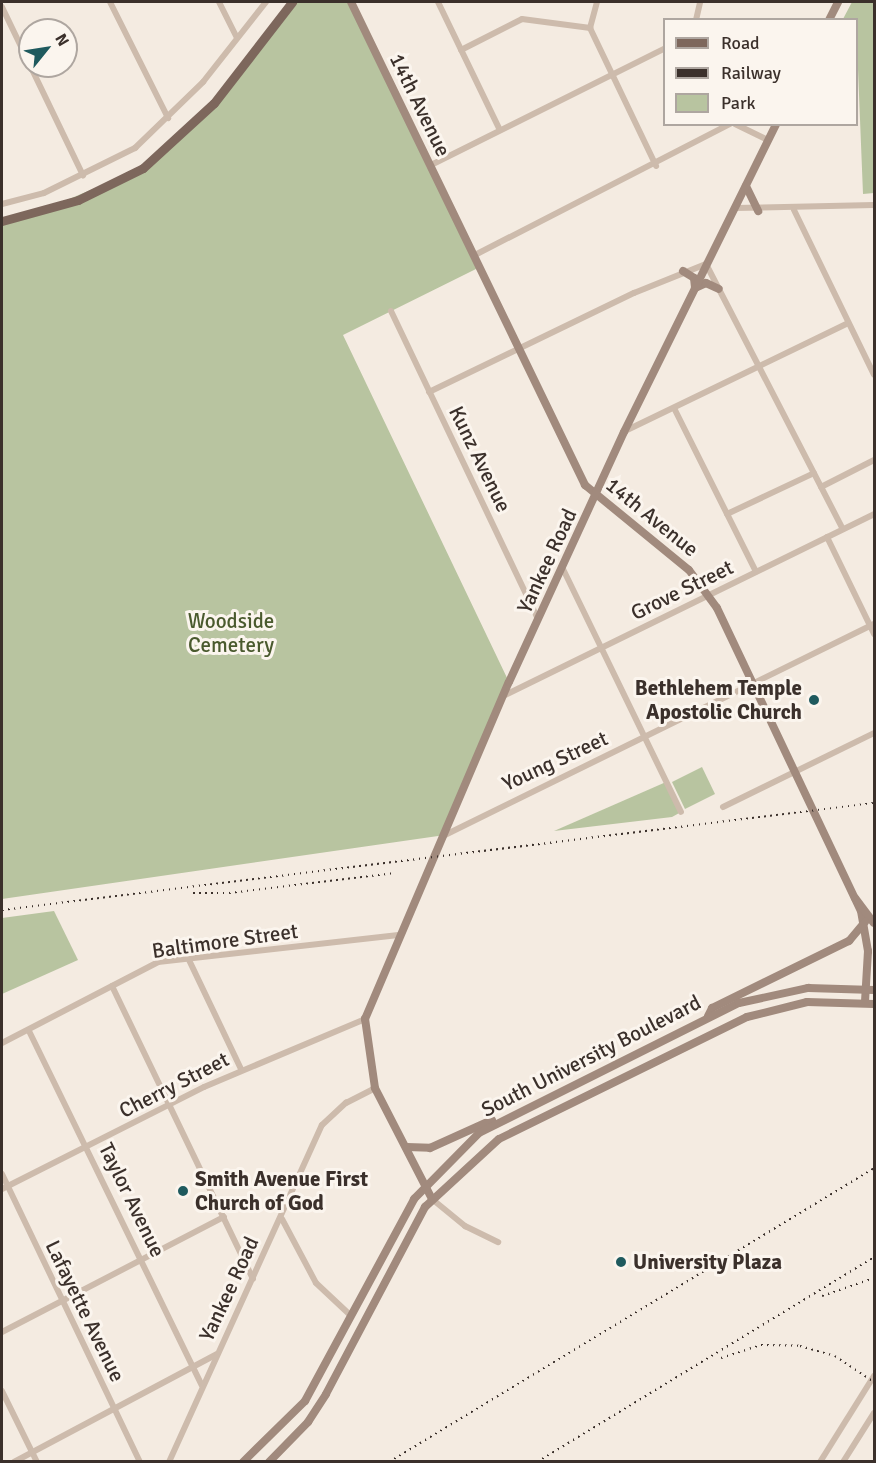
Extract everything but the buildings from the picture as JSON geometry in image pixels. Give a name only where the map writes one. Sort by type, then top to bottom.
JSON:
[{"type":"main road","points":[[2,221],[78,200],[142,168],[214,103],[292,2]]},
{"type":"street","points":[[110,2],[168,118]]},
{"type":"street","points":[[219,2],[237,38]]},
{"type":"street","points":[[2,204],[83,175],[126,155],[168,118],[266,2]]},
{"type":"street","name":"14th Avenue","points":[[351,2],[518,349],[596,496],[678,560],[709,594],[754,682],[855,898],[870,922]]},
{"type":"street","points":[[438,2],[500,130]]},
{"type":"street","points":[[597,2],[590,28],[656,166]]},
{"type":"street","points":[[696,18],[700,2]]},
{"type":"street","points":[[830,18],[838,2]]},
{"type":"street","points":[[2,7],[83,175]]},
{"type":"street","points":[[461,50],[522,19],[590,28]]},
{"type":"street","points":[[429,166],[663,50]]},
{"type":"street","points":[[473,256],[656,166],[726,126]]},
{"type":"street","points":[[739,126],[768,140]]},
{"type":"street","name":"Yankee Road","points":[[365,1019],[398,935],[445,835],[503,696],[624,432],[775,126]]},
{"type":"street","points":[[747,186],[758,211]]},
{"type":"street","points":[[735,208],[758,211],[874,205]]},
{"type":"street","points":[[794,210],[874,375]]},
{"type":"street","points":[[429,392],[683,271],[706,264],[843,529]]},
{"type":"street","points":[[683,271],[694,278],[695,288],[706,283],[719,289]]},
{"type":"street","name":"Kunz Avenue","points":[[391,311],[539,621]]},
{"type":"street","points":[[624,432],[848,323]]},
{"type":"street","points":[[674,408],[756,572]]},
{"type":"street","points":[[821,487],[874,460]]},
{"type":"street","points":[[727,514],[814,473]]},
{"type":"street","name":"Grove Street","points":[[503,696],[874,514]]},
{"type":"street","points":[[827,537],[873,625],[874,633]]},
{"type":"street","points":[[563,569],[681,812]]},
{"type":"street","name":"Young Street","points":[[445,835],[873,625]]},
{"type":"street","points":[[723,807],[874,733]]},
{"type":"street","points":[[864,1002],[870,989],[870,922]]},
{"type":"street","points":[[708,1017],[712,1008],[849,941],[870,922]]},
{"type":"street","name":"Baltimore Street","points":[[2,1043],[158,962],[398,935]]},
{"type":"street","points":[[189,960],[241,1070]]},
{"type":"street","points":[[112,986],[254,1279]]},
{"type":"street","name":"South University Boulevard","points":[[243,1461],[305,1401],[349,1314],[425,1183],[501,1118],[708,1017],[791,990],[870,989]]},
{"type":"street","name":"South University Boulevard","points":[[269,1461],[302,1430],[326,1394],[405,1238],[432,1199],[499,1139],[726,1026],[797,1004],[864,1002],[874,1004]]},
{"type":"street","points":[[365,1019],[375,1088],[432,1199],[465,1226],[498,1242]]},
{"type":"street","name":"Cherry Street","points":[[4,1187],[241,1070],[365,1019]]},
{"type":"street","name":"Taylor Avenue","points":[[29,1030],[89,1147],[202,1385]]},
{"type":"street","name":"Yankee Road","points":[[169,1461],[202,1385],[282,1218],[322,1125],[346,1103],[375,1088]]},
{"type":"street","points":[[407,1147],[430,1148],[501,1118]]},
{"type":"street","name":"Lafayette Avenue","points":[[2,1174],[4,1187],[140,1461]]},
{"type":"street","points":[[2,1332],[224,1217]]},
{"type":"street","points":[[282,1218],[316,1283],[349,1314]]},
{"type":"street","points":[[14,1461],[218,1354]]},
{"type":"street","points":[[820,1461],[874,1376]]},
{"type":"street","points":[[2,1391],[37,1461]]},
{"type":"street","points":[[843,1461],[874,1413]]},
{"type":"green space","name":"Woodside Cemetery","points":[[292,2],[351,2],[478,268],[343,335],[509,682],[445,835],[2,899],[2,221],[38,212],[143,168],[190,128]]},
{"type":"green space","points":[[852,2],[874,2],[874,193],[863,194],[858,18],[844,18]]},
{"type":"green space","points":[[702,767],[715,794],[685,809],[672,782]]},
{"type":"green space","points":[[666,782],[681,812],[672,817],[554,831]]},
{"type":"green space","points":[[54,911],[78,960],[2,994],[2,918]]},
{"type":"railway","points":[[2,910],[874,803]]},
{"type":"railway","points":[[193,893],[229,893],[395,873]]},
{"type":"railway","points":[[389,1462],[874,1168]]},
{"type":"railway","points":[[537,1462],[874,1257]]},
{"type":"railway","points":[[822,1296],[874,1278]]},
{"type":"railway","points":[[721,1358],[761,1345],[800,1346],[835,1356],[874,1382]]},
{"type":"place","name":"Bethlehem Temple Apostolic Church","points":[[814,700]]},
{"type":"place","name":"Smith Avenue First Church of God","points":[[183,1191]]},
{"type":"place","name":"University Plaza","points":[[621,1262]]}]
